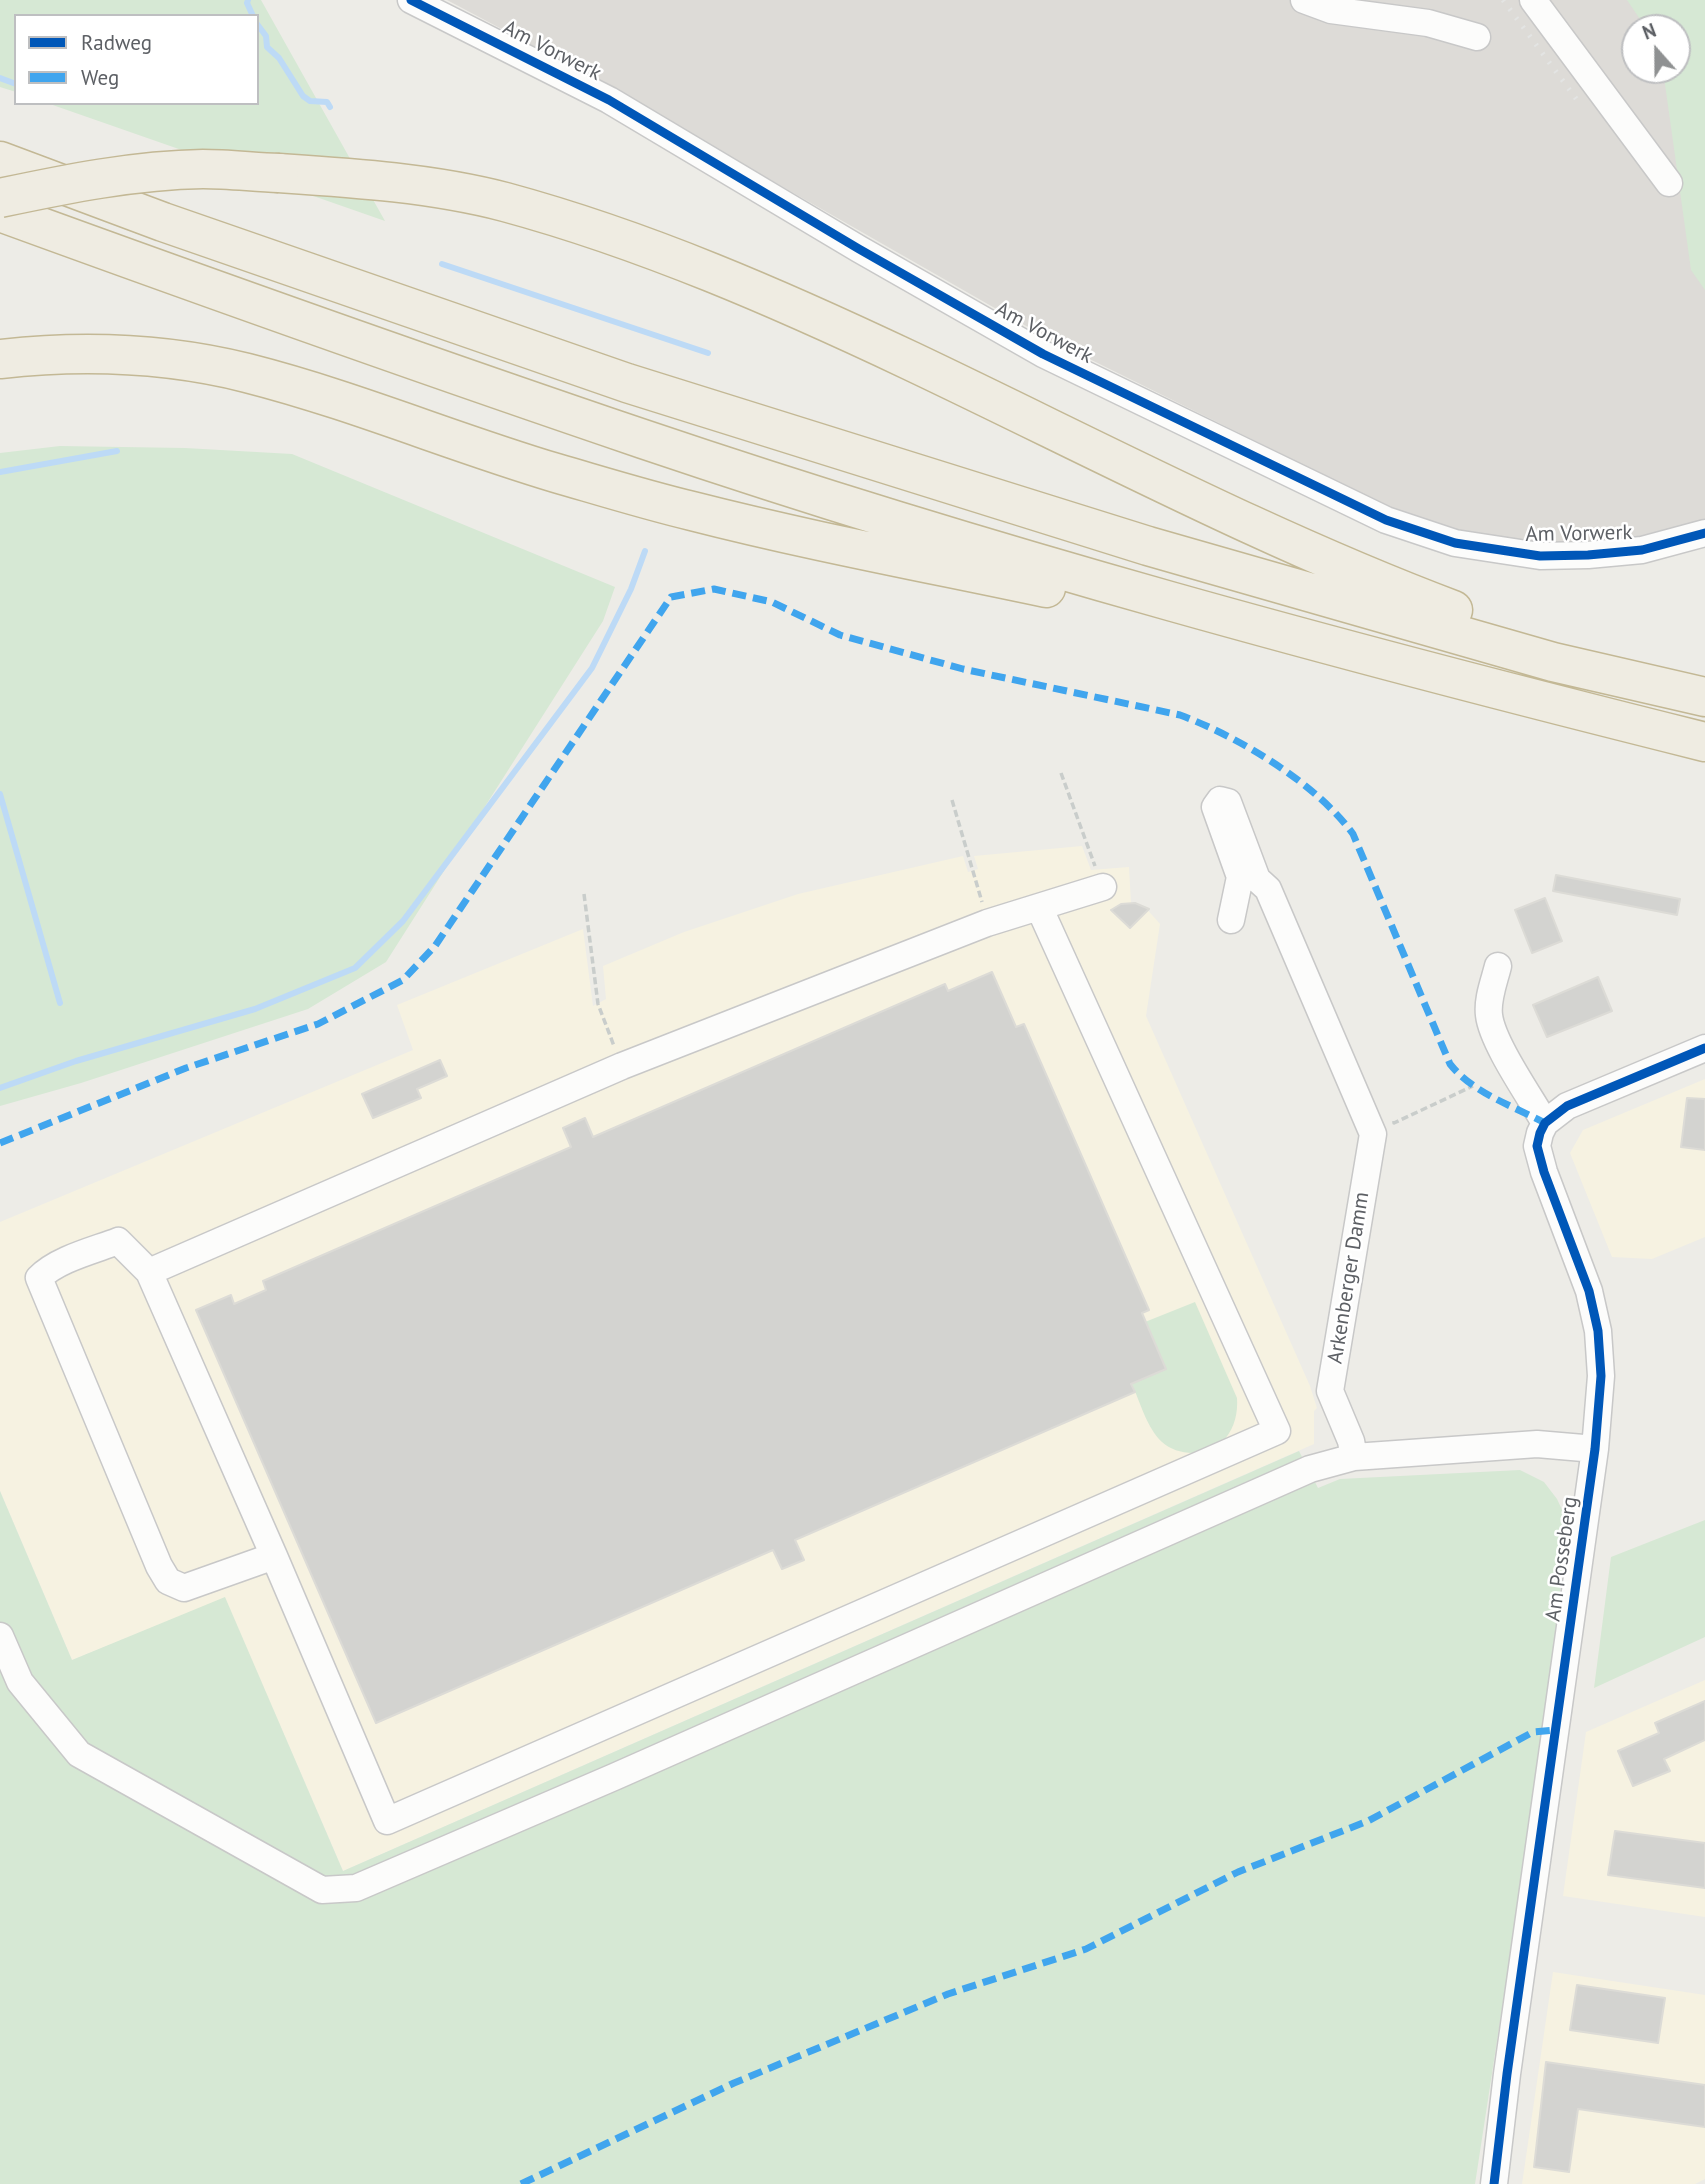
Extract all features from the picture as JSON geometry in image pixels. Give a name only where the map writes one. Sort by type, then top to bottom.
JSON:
[{"type":"highway","points":[[0,161],[163,222],[627,383],[1148,546],[1553,662],[1705,697]]},
{"type":"highway","points":[[0,198],[62,185],[202,169],[414,185],[503,202],[630,242],[742,285],[868,341],[1218,509],[1412,594],[1494,625],[1553,662]]},
{"type":"highway","points":[[0,212],[646,440],[942,533],[1457,680],[1705,742]]},
{"type":"highway","points":[[0,359],[39,355],[118,354],[190,362],[246,373],[357,405],[553,472],[692,511],[1104,600],[1248,622]]},
{"type":"street","name":"Am Vorwerk","points":[[411,0],[609,100],[882,263],[1043,354],[1387,520],[1455,543],[1540,556],[1642,550],[1705,533]]},
{"type":"street","points":[[1304,0],[1331,10],[1428,23],[1477,37]]},
{"type":"street","points":[[1533,0],[1669,183]]},
{"type":"street","name":"Arkenberger Damm","points":[[1231,920],[1249,878],[1268,890],[1373,1134],[1325,1384],[1351,1441],[1354,1457]]},
{"type":"street","points":[[149,1272],[622,1066],[987,923],[1102,887]]},
{"type":"street","points":[[274,1556],[184,1588],[168,1581],[159,1566],[40,1278],[46,1271],[118,1241],[149,1272],[274,1556],[387,1821],[1277,1431],[1039,906]]},
{"type":"street","points":[[1498,967],[1490,999],[1489,1017],[1500,1044],[1545,1123],[1567,1106],[1705,1048]]},
{"type":"street","name":"Am Posseberg","points":[[1494,2184],[1595,1449],[1601,1377],[1598,1331],[1589,1291],[1537,1146],[1545,1123]]},
{"type":"street","points":[[0,1636],[20,1682],[79,1754],[322,1890],[356,1888],[1310,1469],[1354,1457],[1537,1444],[1595,1449]]},
{"type":"path","points":[[1061,773],[1102,887]]},
{"type":"path","points":[[952,800],[987,923]]},
{"type":"path","points":[[584,894],[598,1004],[622,1066]]},
{"type":"path","points":[[1389,1110],[1394,1123],[1473,1086]]},
{"type":"shaded area","points":[[447,0],[1705,0],[1705,522],[1639,541],[1537,545],[1466,534],[1395,510],[1049,339],[566,63]]},
{"type":"shaded area","points":[[1082,846],[1091,870],[1129,867],[1131,903],[1145,907],[1160,924],[1146,1016],[1310,1386],[1317,1408],[1314,1411],[1314,1444],[343,1871],[225,1598],[72,1660],[0,1491],[0,1222],[413,1050],[397,1005],[583,929],[593,1006],[606,999],[603,966],[684,932],[798,894],[963,856],[968,872],[978,869],[974,856]]},
{"type":"shaded area","points":[[1705,1079],[1705,1237],[1652,1259],[1612,1257],[1570,1153],[1583,1130]]},
{"type":"shaded area","points":[[1705,1680],[1705,1917],[1563,1896],[1586,1732]]},
{"type":"shaded area","points":[[1553,1972],[1705,1995],[1705,2179],[1695,2184],[1522,2184]]},
{"type":"green space","points":[[0,0],[261,0],[385,221],[53,105],[259,105],[259,14],[14,14],[14,91],[0,87]]},
{"type":"green space","points":[[1627,0],[1705,0],[1705,290],[1691,270],[1665,84],[1691,84],[1691,14],[1636,14]]},
{"type":"green space","points":[[60,446],[185,448],[292,454],[615,587],[603,621],[386,962],[308,1009],[81,1083],[0,1106],[0,453]]},
{"type":"green space","points":[[1195,1302],[1237,1403],[1233,1424],[1225,1439],[1212,1449],[1194,1453],[1177,1450],[1162,1442],[1148,1422],[1132,1384],[1166,1369],[1145,1322]]},
{"type":"green space","points":[[1299,1451],[1318,1488],[1340,1479],[1520,1470],[1544,1482],[1557,1499],[1565,1516],[1548,1709],[1475,2184],[0,2184],[0,1491],[72,1660],[225,1597],[343,1871]]},
{"type":"green space","points":[[1705,1520],[1705,1637],[1594,1688],[1611,1557]]},
{"type":"building","points":[[1556,875],[1680,899],[1677,915],[1553,891]]},
{"type":"building","points":[[1545,898],[1562,941],[1532,953],[1515,910]]},
{"type":"building","points":[[1135,903],[1149,909],[1130,928],[1111,910],[1121,904]]},
{"type":"building","points":[[992,972],[1016,1027],[1024,1024],[1149,1310],[1142,1313],[1166,1369],[1131,1384],[1135,1392],[795,1540],[804,1560],[782,1569],[773,1550],[376,1723],[196,1310],[231,1295],[234,1304],[266,1290],[263,1281],[571,1147],[563,1128],[585,1118],[593,1137],[945,984],[948,991]]},
{"type":"building","points":[[1598,977],[1612,1011],[1547,1037],[1533,1005]]},
{"type":"building","points":[[440,1060],[447,1076],[417,1089],[421,1098],[373,1118],[362,1094]]},
{"type":"building","points":[[1687,1098],[1705,1099],[1705,1150],[1681,1147]]},
{"type":"building","points":[[1705,1701],[1705,1740],[1664,1759],[1670,1771],[1633,1786],[1618,1751],[1659,1733],[1655,1723]]},
{"type":"building","points":[[1615,1831],[1705,1843],[1705,1888],[1608,1875]]},
{"type":"building","points":[[1577,1985],[1665,1998],[1658,2043],[1570,2030]]},
{"type":"building","points":[[1546,2062],[1705,2085],[1705,2127],[1578,2109],[1569,2172],[1534,2167]]},
{"type":"waterway","points":[[248,0],[252,14]]},
{"type":"waterway","points":[[259,27],[266,36],[267,47],[279,58],[303,96],[310,101],[327,102],[330,107]]},
{"type":"waterway","points":[[0,78],[14,83]]},
{"type":"waterway","points":[[442,264],[708,353]]},
{"type":"waterway","points":[[0,472],[117,451]]},
{"type":"waterway","points":[[0,1088],[76,1061],[255,1009],[355,968],[403,921],[592,668],[631,589],[645,551]]},
{"type":"waterway","points":[[0,794],[60,1003]]},
{"type":"railway","points":[[1503,0],[1580,104]]},
{"type":"marked path","points":[[0,1143],[186,1068],[318,1024],[403,980],[435,946],[671,597],[714,589],[772,602],[840,635],[963,669],[1180,715],[1227,736],[1275,764],[1319,797],[1353,834],[1450,1064],[1482,1091],[1545,1123]]},
{"type":"marked path","points":[[521,2184],[734,2083],[948,1994],[1086,1949],[1238,1872],[1368,1821],[1533,1732],[1556,1730]]},
{"type":"cycle path","points":[[411,0],[609,100],[859,249],[1043,354],[1386,520],[1455,543],[1540,556],[1642,550],[1705,533]]},
{"type":"cycle path","points":[[1494,2184],[1595,1449],[1601,1376],[1598,1331],[1589,1291],[1544,1172],[1537,1146],[1545,1123],[1567,1106],[1705,1048]]}]
